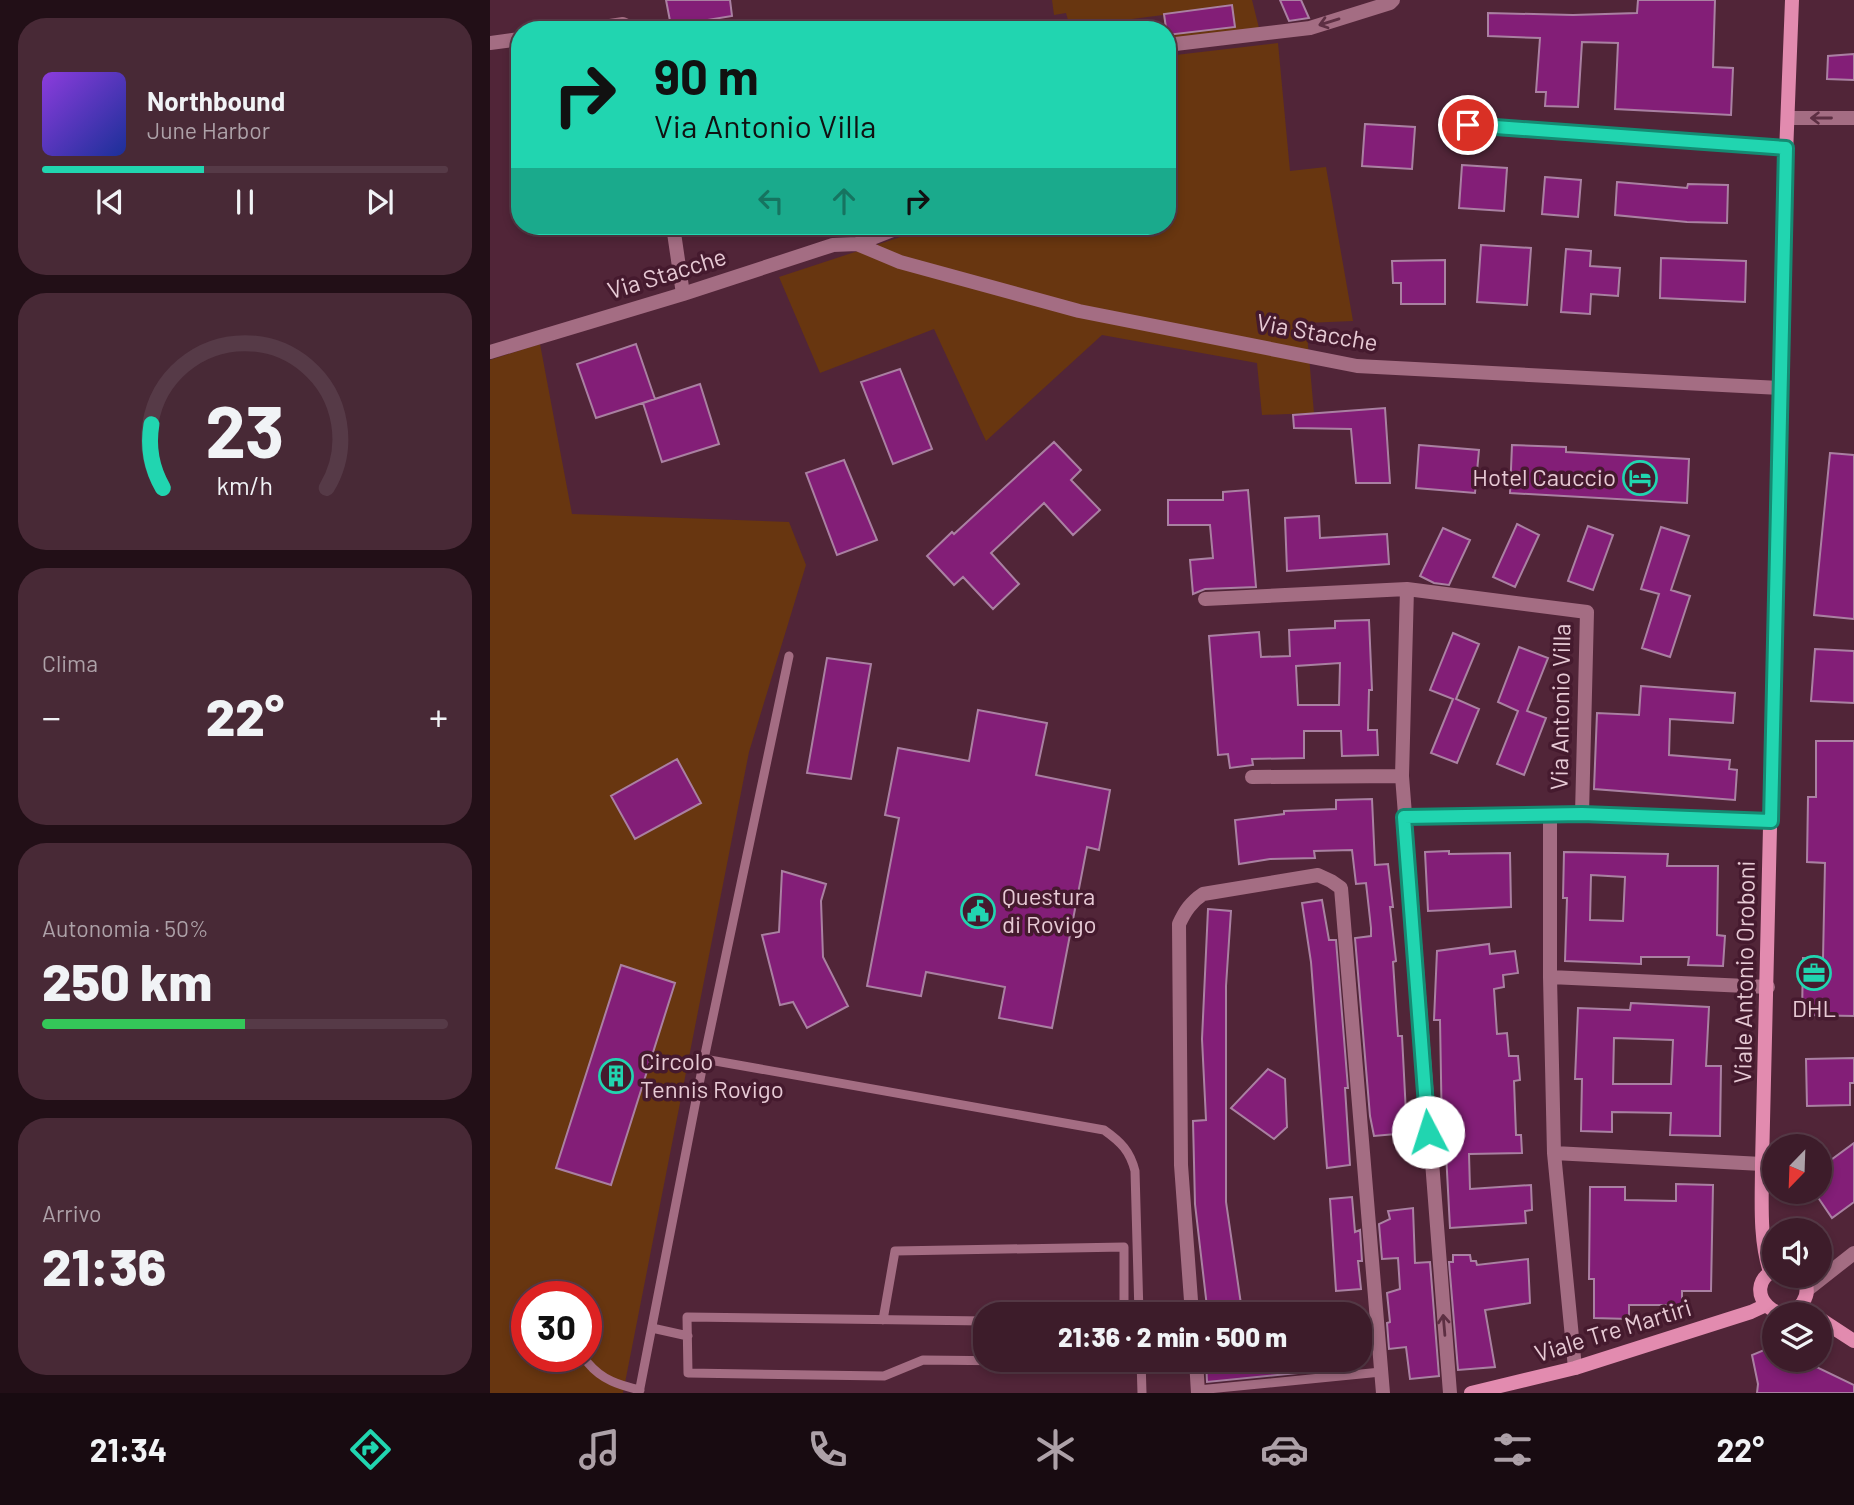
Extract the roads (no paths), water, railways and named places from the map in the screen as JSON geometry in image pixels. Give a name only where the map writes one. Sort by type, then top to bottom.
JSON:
[{"type":"street","points":[[1176,45],[1310,27],[1393,0]]},
{"type":"street","name":"Viale Antonio Oroboni","points":[[1763,1134],[1786,148],[1792,0]]},
{"type":"street","points":[[490,43],[511,40]]},
{"type":"street","points":[[1788,118],[1854,118]]},
{"type":"street","points":[[1468,125],[1786,148]]},
{"type":"street","points":[[674,235],[683,294]]},
{"type":"street","name":"Via Stacche","points":[[490,352],[683,294],[833,245],[857,244],[880,235]]},
{"type":"street","name":"Via Stacche","points":[[857,244],[900,262],[1079,311],[1357,366],[1781,388]]},
{"type":"street","points":[[1407,589],[1402,776],[1404,817],[1450,1393]]},
{"type":"street","name":"Via Antonio Villa","points":[[1205,599],[1407,589],[1587,612],[1582,814]]},
{"type":"street","points":[[1252,777],[1402,776]]},
{"type":"street","points":[[1550,814],[1554,1153],[1575,1368]]},
{"type":"street","name":"Via Antonio Villa","points":[[1404,817],[1582,814],[1771,821]]},
{"type":"street","points":[[1191,1302],[1181,1165],[1179,925],[1185,911],[1203,894],[1318,876],[1340,888],[1383,1393]]},
{"type":"street","points":[[1550,977],[1768,987]]},
{"type":"street","points":[[1554,1153],[1762,1164]]},
{"type":"street","points":[[1806,1302],[1807,1290],[1854,1253]]},
{"type":"street","name":"Viale Tre Martiri","points":[[1471,1393],[1575,1368],[1762,1307]]},
{"type":"street","points":[[1832,1327],[1854,1341]]},
{"type":"street","points":[[1197,1372],[1198,1391]]},
{"type":"lane","points":[[596,1372],[621,1386],[640,1392],[704,1059],[789,656]]},
{"type":"lane","points":[[704,1059],[1104,1130],[1123,1144],[1132,1156],[1135,1171],[1139,1302]]},
{"type":"lane","points":[[883,1320],[895,1251],[1124,1247],[1124,1302]]},
{"type":"lane","points":[[973,1321],[687,1317],[688,1373],[884,1377],[923,1360],[973,1361]]},
{"type":"lane","points":[[652,1328],[688,1336]]},
{"type":"lane","points":[[1141,1372],[1142,1393]]},
{"type":"lane","points":[[1198,1391],[1381,1372]]},
{"type":"place","name":"Hotel Cauccio","points":[[1640,478]]},
{"type":"place","name":"Questura di Rovigo","points":[[978,911]]},
{"type":"place","name":"DHL","points":[[1814,973]]},
{"type":"place","name":"Circolo Tennis Rovigo","points":[[616,1076]]}]
